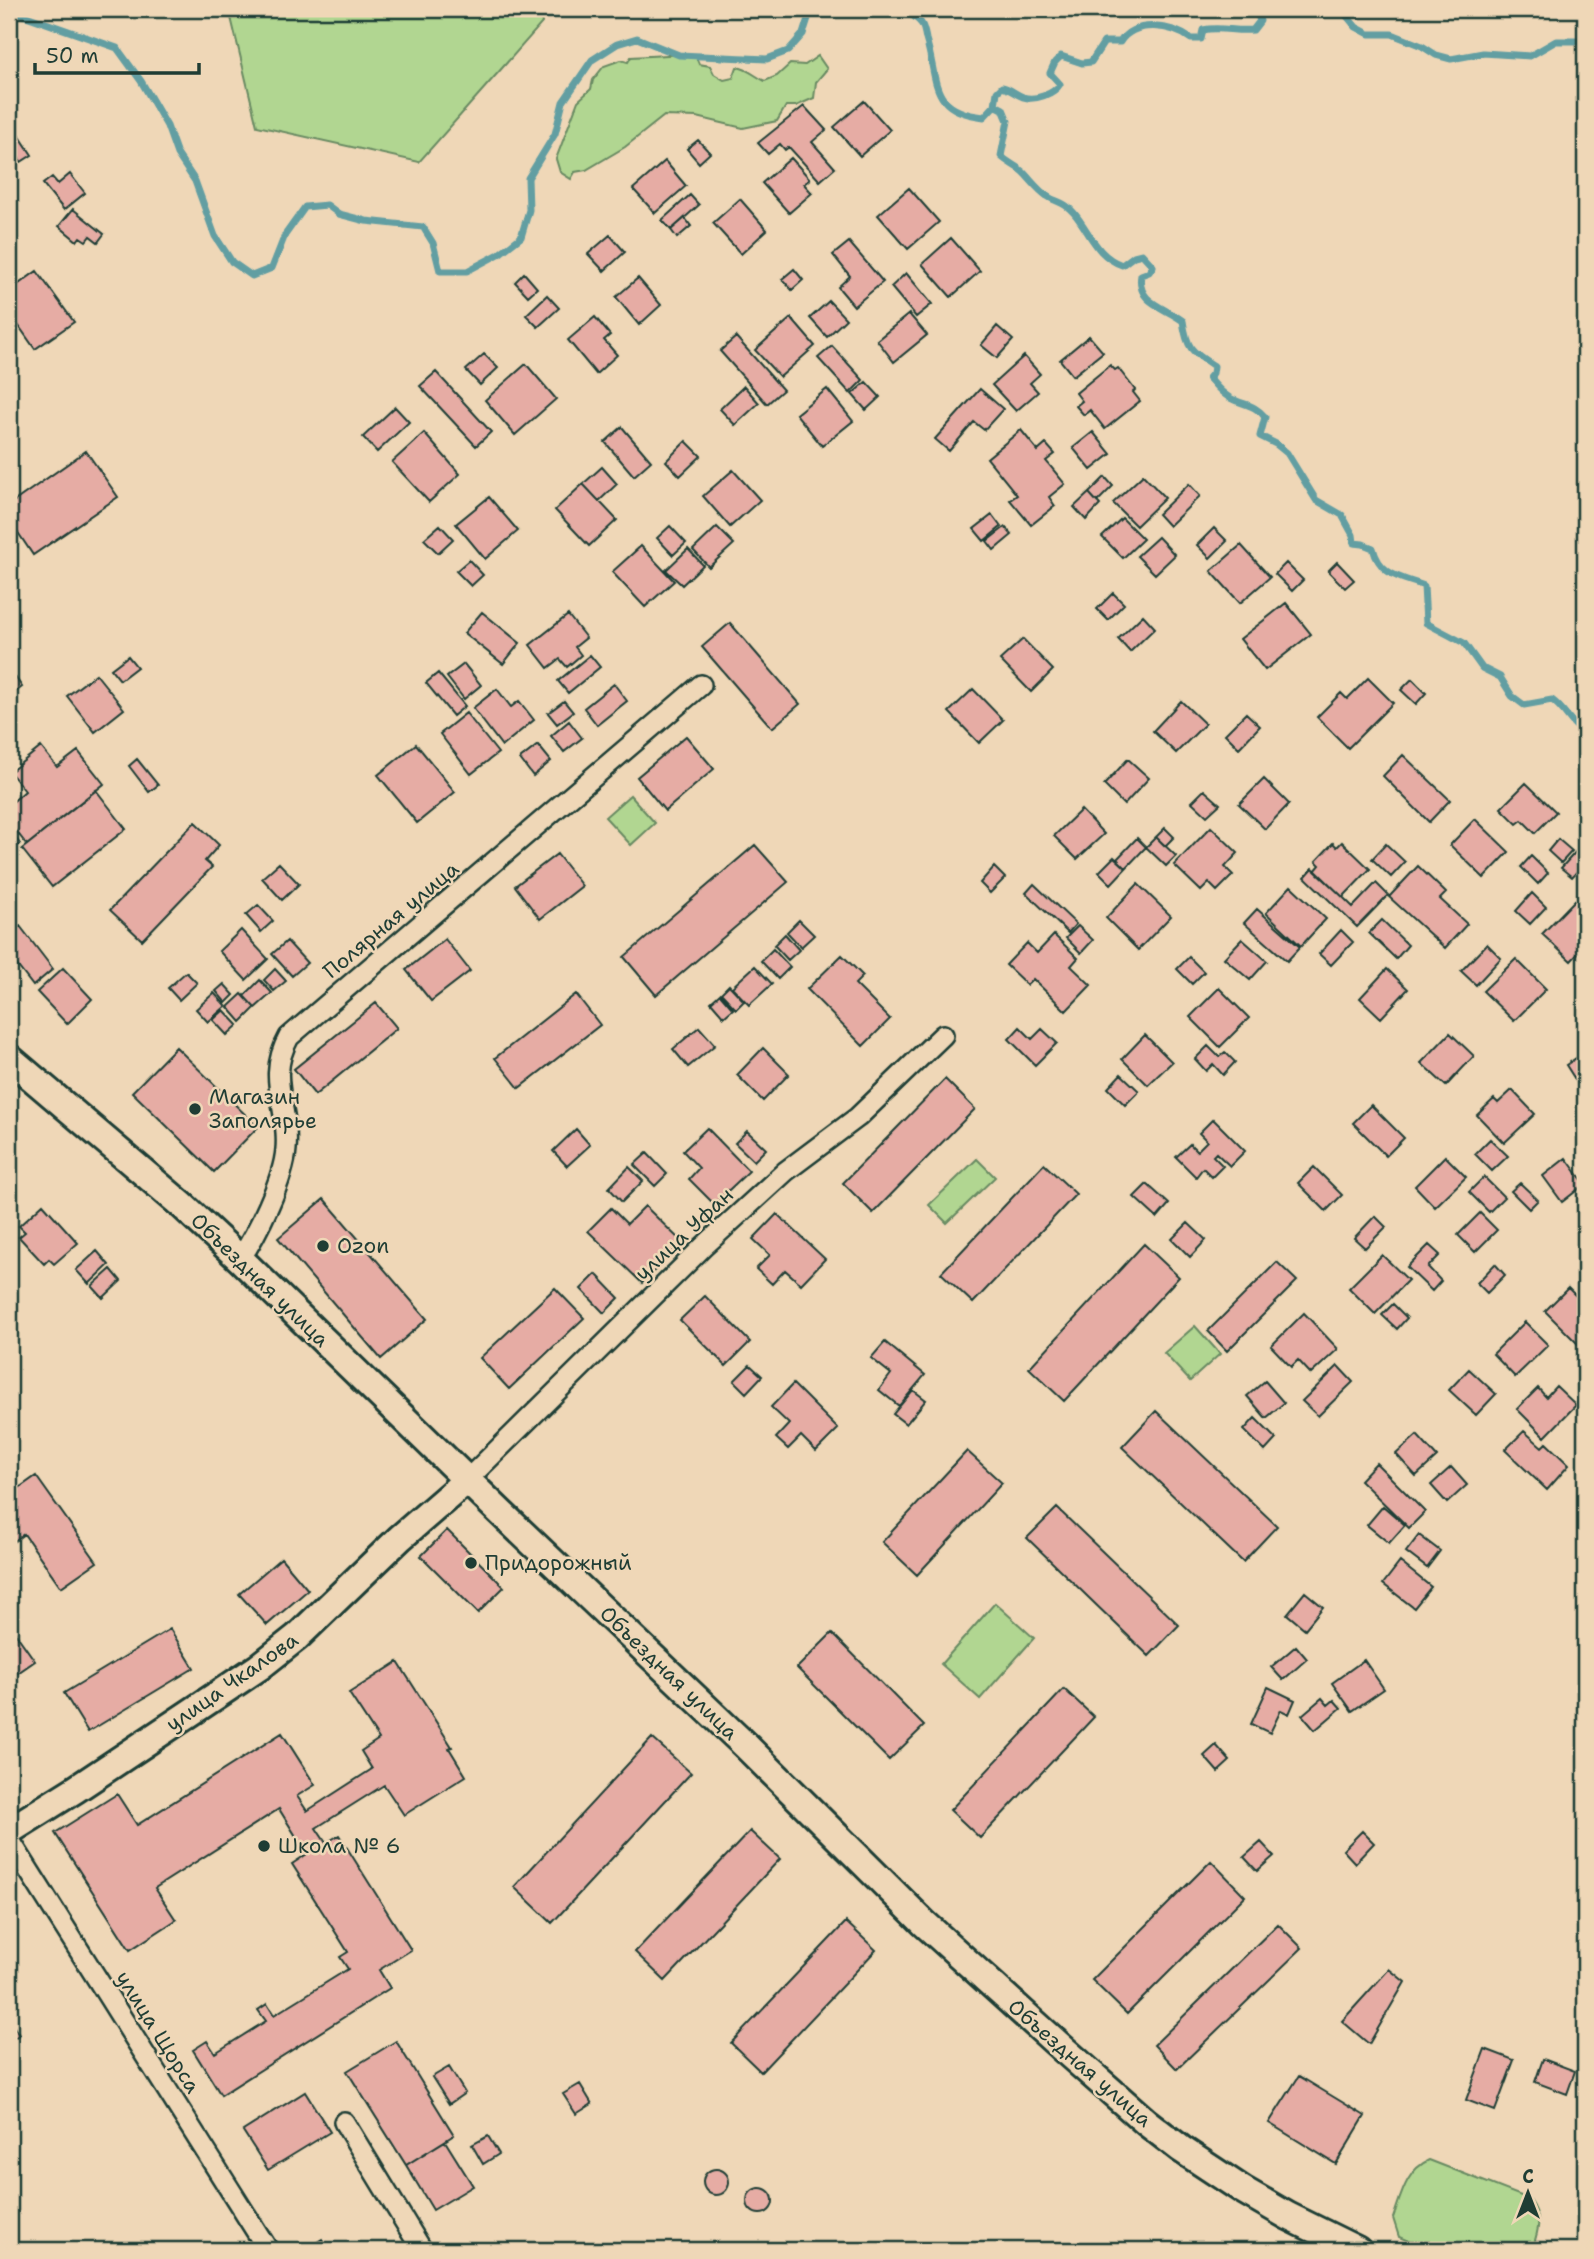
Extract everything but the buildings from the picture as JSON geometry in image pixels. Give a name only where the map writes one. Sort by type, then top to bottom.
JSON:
[{"type":"main road","name":"Объездная улица","points":[[9,1058],[183,1206],[240,1259],[728,1729],[924,1923],[1146,2122],[1243,2190],[1357,2250]]},
{"type":"main road","name":"улица Чкалова","points":[[9,1831],[268,1660],[297,1637],[400,1538],[467,1480]]},
{"type":"street","name":"Полярная улица","points":[[240,1259],[259,1227],[286,1150],[277,1071],[280,1053],[289,1037],[701,685]]},
{"type":"street","name":"улица Уфан","points":[[467,1480],[703,1247],[786,1171],[858,1117],[943,1035]]},
{"type":"street","name":"улица Щорса","points":[[9,1839],[268,2250]]},
{"type":"street","points":[[344,2122],[422,2250]]},
{"type":"green space","points":[[229,9],[539,9],[542,23],[419,162],[257,126]]},
{"type":"green space","points":[[686,54],[696,57],[699,64],[710,66],[714,74],[724,80],[733,78],[737,67],[765,81],[777,76],[790,64],[805,65],[818,56],[827,69],[816,82],[814,98],[796,106],[786,106],[777,121],[743,128],[697,117],[664,116],[625,147],[586,170],[575,172],[571,179],[560,172],[556,159],[578,101],[591,89],[593,80],[604,66],[621,60],[628,62],[631,57]]},
{"type":"green space","points":[[630,795],[655,823],[631,845],[605,817]]},
{"type":"green space","points":[[977,1159],[995,1177],[947,1223],[929,1205]]},
{"type":"green space","points":[[1195,1326],[1220,1354],[1190,1381],[1164,1353]]},
{"type":"green space","points":[[995,1603],[1034,1638],[980,1699],[941,1664]]},
{"type":"green space","points":[[1429,2160],[1529,2199],[1538,2218],[1532,2250],[1430,2250],[1399,2237],[1393,2218],[1402,2193],[1415,2170]]},
{"type":"waterway","points":[[9,10],[117,48],[141,81],[167,126],[177,154],[195,181],[215,236],[232,262],[252,276],[272,268],[285,235],[305,207],[327,205],[339,214],[366,221],[423,227],[433,243],[440,271],[467,271],[499,254],[521,237],[529,210],[528,178],[555,134],[563,102],[592,60],[617,44],[637,38],[679,55],[767,59],[788,51],[803,34],[811,9]]},
{"type":"waterway","points":[[904,9],[923,26],[935,81],[944,101],[966,114],[984,117],[995,105],[997,92],[1002,87],[1028,98],[1053,91],[1060,84],[1050,73],[1061,56],[1082,63],[1091,62],[1104,42],[1120,42],[1127,35],[1144,27],[1174,30],[1191,39],[1201,39],[1203,30],[1209,29],[1253,30],[1260,21],[1256,9]]},
{"type":"waterway","points":[[1341,9],[1356,27],[1369,34],[1392,34],[1436,55],[1451,59],[1483,53],[1530,56],[1556,41],[1585,41]]},
{"type":"waterway","points":[[995,105],[1003,109],[1008,121],[1001,156],[1021,170],[1044,194],[1070,209],[1106,256],[1122,265],[1134,256],[1142,254],[1153,266],[1149,272],[1141,275],[1143,292],[1147,298],[1183,321],[1191,348],[1214,366],[1209,378],[1218,389],[1230,398],[1249,405],[1265,417],[1260,436],[1287,453],[1316,500],[1342,515],[1353,535],[1354,543],[1373,548],[1381,564],[1392,574],[1424,586],[1426,623],[1464,643],[1482,668],[1500,677],[1512,696],[1524,705],[1552,700],[1585,732]]},
{"type":"place","name":"Магазин Заполярье","points":[[195,1109]]},
{"type":"place","name":"Ozon","points":[[323,1246]]},
{"type":"place","name":"Придорожный","points":[[471,1563]]},
{"type":"place","name":"Школа № 6","points":[[264,1846]]}]
